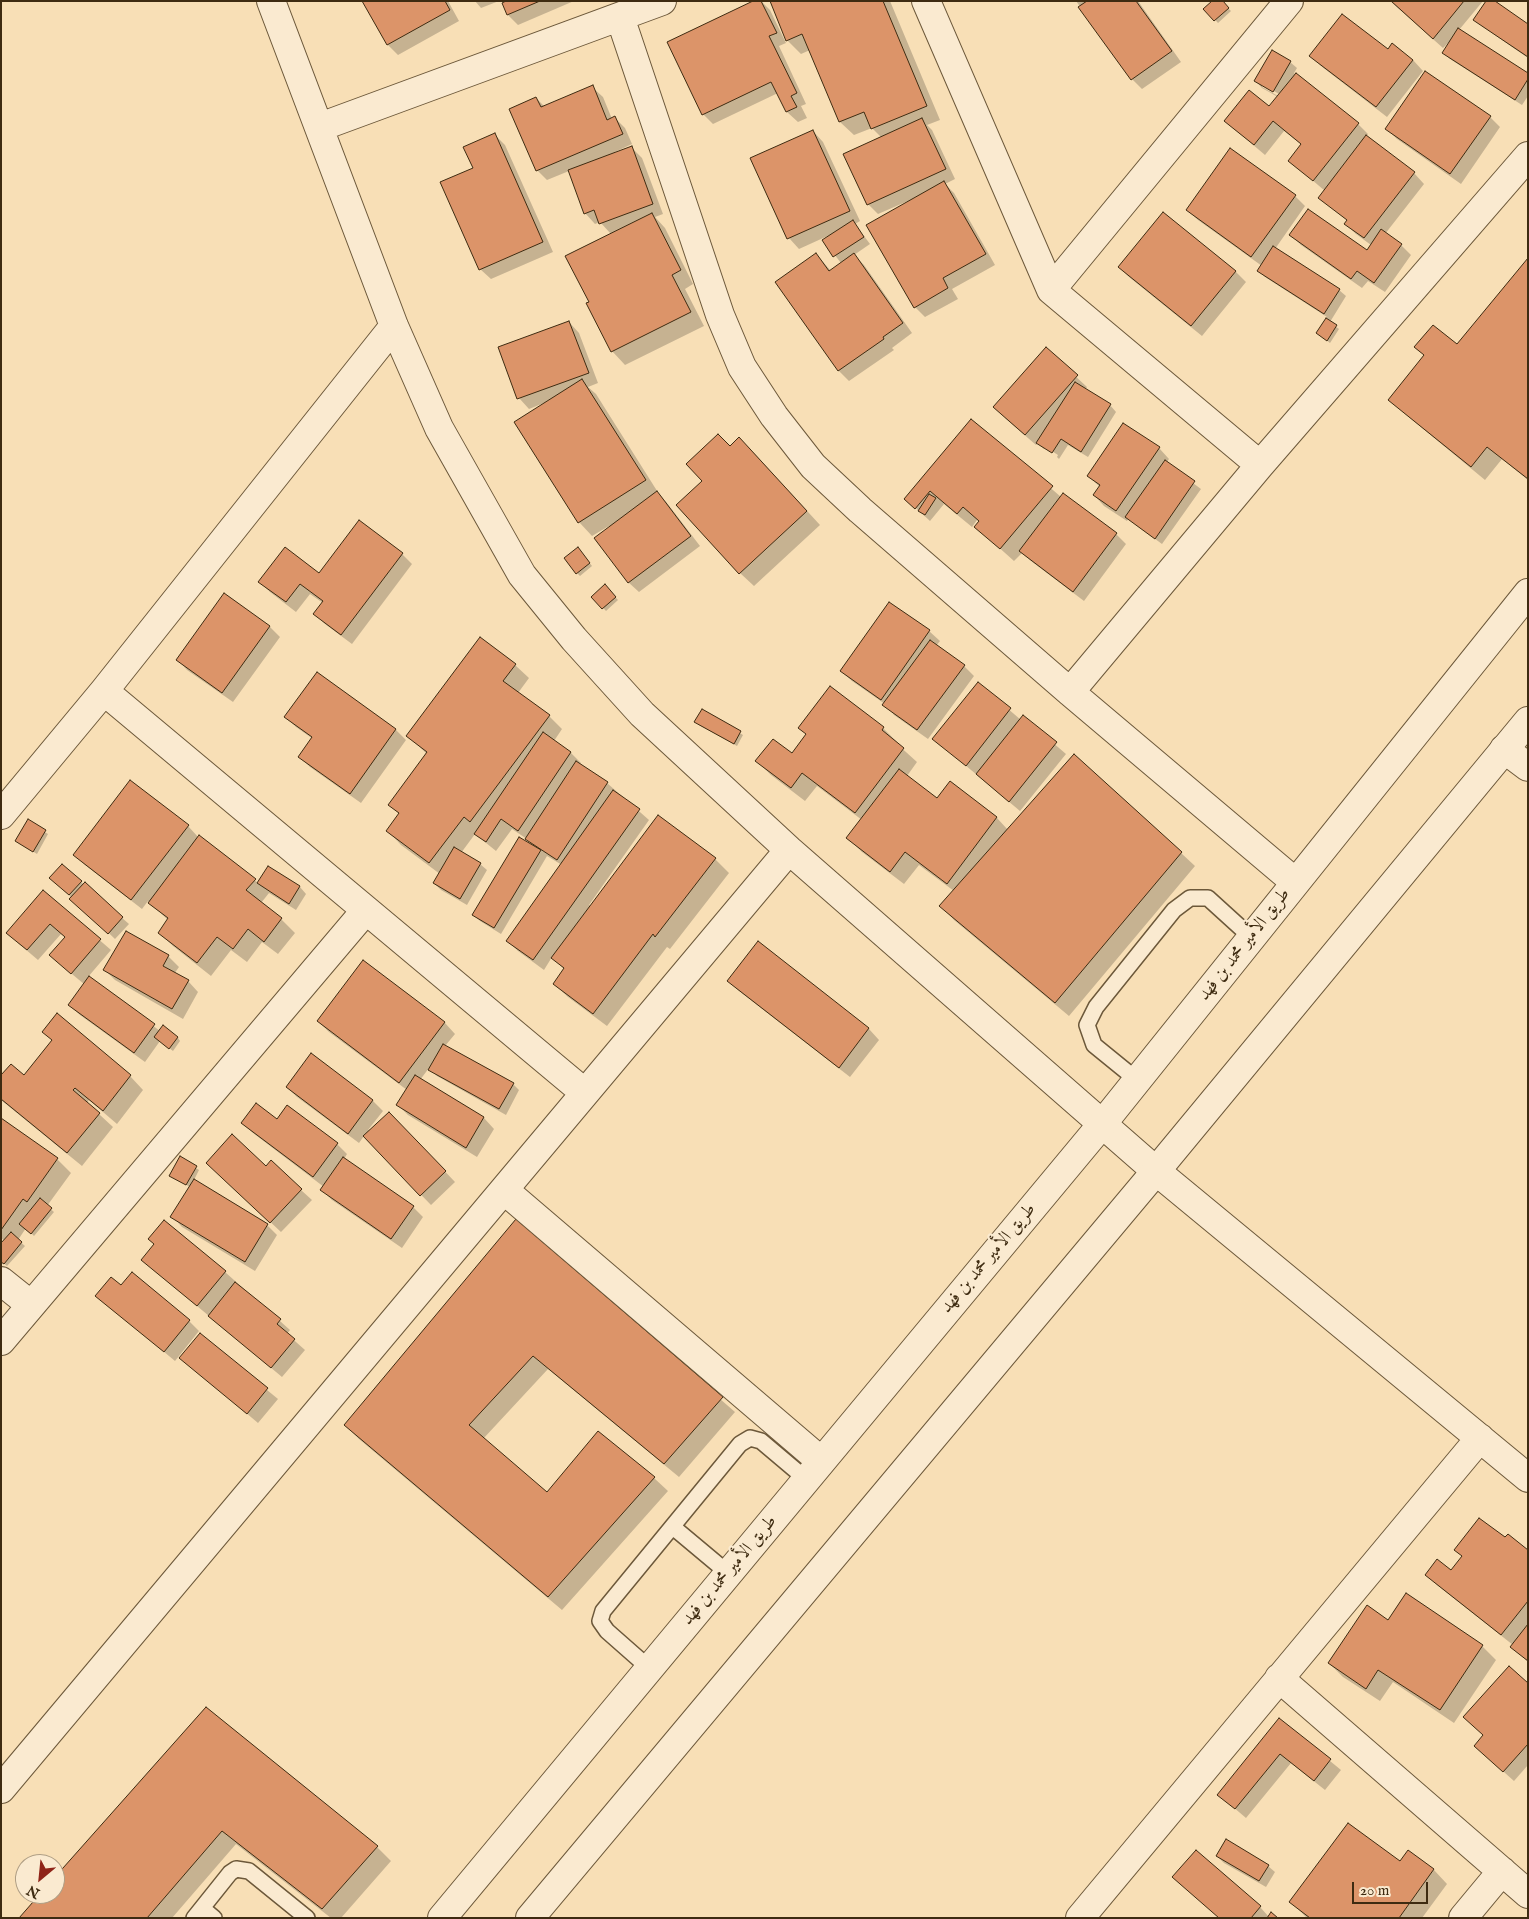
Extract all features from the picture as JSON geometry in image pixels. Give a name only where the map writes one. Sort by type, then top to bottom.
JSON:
[{"type":"street","points":[[270,1],[320,127],[394,326],[438,428],[522,575],[574,639],[642,714],[789,850],[1156,1171],[1528,1478]]},
{"type":"street","points":[[320,127],[662,1]]},
{"type":"street","points":[[926,1],[1051,290],[1260,465]]},
{"type":"street","points":[[1051,290],[1289,1]]},
{"type":"street","points":[[620,17],[720,315],[742,367],[774,416],[814,466],[860,510],[1070,692],[1295,882]]},
{"type":"street","points":[[1070,692],[1260,465],[1528,156]]},
{"type":"street","points":[[1,815],[104,691],[394,326]]},
{"type":"street","name":"طريق الأمير محمد بن فهد","points":[[441,1918],[1103,1123],[1528,594]]},
{"type":"street","points":[[104,691],[585,1093]]},
{"type":"street","points":[[530,1918],[1156,1171],[1528,721]]},
{"type":"street","points":[[1504,749],[1528,767]]},
{"type":"street","points":[[1,1789],[789,850]]},
{"type":"street","points":[[1,1341],[366,910]]},
{"type":"street","points":[[504,1190],[814,1470]]},
{"type":"street","points":[[1,1281],[31,1305]]},
{"type":"street","points":[[1080,1918],[1480,1438]]},
{"type":"street","points":[[1279,1678],[1528,1894]]},
{"type":"street","points":[[1463,1918],[1502,1871]]},
{"type":"lane","points":[[1137,1080],[1094,1045],[1087,1025],[1096,1006],[1174,910],[1190,898],[1208,898],[1252,938]]},
{"type":"lane","points":[[649,1668],[607,1632],[600,1621],[603,1611],[740,1444],[750,1438],[761,1441],[814,1470]]},
{"type":"lane","points":[[673,1526],[728,1573]]},
{"type":"lane","points":[[214,1918],[198,1913],[230,1872],[236,1869],[249,1872],[307,1918]]},
{"type":"building","points":[[362,1],[445,1],[450,10],[387,45]]},
{"type":"building","points":[[506,1],[540,1],[507,15],[502,3]]},
{"type":"building","points":[[753,1],[761,1],[777,33],[769,36],[797,93],[791,96],[797,107],[786,112],[771,82],[702,115],[667,42]]},
{"type":"building","points":[[770,1],[883,1],[927,106],[871,129],[864,112],[839,122],[802,34],[786,41]]},
{"type":"building","points":[[1087,1],[1136,1],[1172,51],[1131,80],[1078,7]]},
{"type":"building","points":[[1212,1],[1223,1],[1229,8],[1214,21],[1203,9]]},
{"type":"building","points":[[1391,1],[1464,1],[1433,39]]},
{"type":"building","points":[[1486,1],[1495,1],[1528,24],[1528,57],[1473,20]]},
{"type":"building","points":[[1342,14],[1388,49],[1392,43],[1413,60],[1376,107],[1309,56]]},
{"type":"building","points":[[1458,28],[1528,73],[1528,79],[1515,100],[1442,53]]},
{"type":"building","points":[[1272,50],[1291,61],[1273,92],[1254,81]]},
{"type":"building","points":[[1425,71],[1491,116],[1450,174],[1385,129]]},
{"type":"building","points":[[1296,73],[1359,123],[1313,181],[1288,161],[1301,144],[1273,121],[1254,145],[1224,121],[1249,90],[1269,106]]},
{"type":"building","points":[[593,85],[607,120],[615,116],[623,134],[536,171],[509,109],[536,97],[541,107]]},
{"type":"building","points":[[922,118],[946,169],[867,205],[843,154]]},
{"type":"building","points":[[813,130],[850,211],[787,239],[750,158]]},
{"type":"building","points":[[495,133],[543,242],[479,270],[440,182],[473,168],[463,147]]},
{"type":"building","points":[[1366,135],[1415,172],[1364,238],[1344,224],[1347,220],[1318,198]]},
{"type":"building","points":[[632,146],[653,204],[599,224],[594,210],[584,214],[568,170]]},
{"type":"building","points":[[1230,148],[1296,195],[1251,257],[1186,210]]},
{"type":"building","points":[[944,181],[986,254],[943,278],[948,288],[914,308],[866,225]]},
{"type":"building","points":[[1308,209],[1367,250],[1381,229],[1402,244],[1374,283],[1357,271],[1351,279],[1289,235]]},
{"type":"building","points":[[1163,212],[1236,271],[1191,326],[1118,267]]},
{"type":"building","points":[[652,213],[681,270],[672,275],[691,312],[611,352],[586,303],[589,302],[565,256]]},
{"type":"building","points":[[853,220],[864,237],[833,257],[822,240]]},
{"type":"building","points":[[1273,246],[1340,289],[1324,314],[1257,271]]},
{"type":"building","points":[[816,253],[829,271],[854,253],[903,323],[883,337],[884,339],[838,371],[775,282]]},
{"type":"building","points":[[1528,258],[1528,479],[1487,447],[1471,467],[1388,400],[1424,355],[1414,347],[1433,325],[1457,344]]},
{"type":"building","points":[[1326,318],[1337,325],[1327,341],[1316,333]]},
{"type":"building","points":[[569,321],[589,373],[517,399],[498,347]]},
{"type":"building","points":[[1046,347],[1078,375],[1025,435],[993,407]]},
{"type":"building","points":[[582,379],[646,480],[578,523],[514,422]]},
{"type":"building","points":[[1075,382],[1111,404],[1081,452],[1061,439],[1052,453],[1036,443]]},
{"type":"building","points":[[971,419],[1053,486],[1000,549],[974,527],[979,521],[963,507],[957,514],[930,491],[915,509],[904,499]]},
{"type":"building","points":[[1123,423],[1160,447],[1116,511],[1093,495],[1100,485],[1087,476]]},
{"type":"building","points":[[718,434],[730,446],[739,437],[807,511],[739,574],[676,505],[702,481],[686,464]]},
{"type":"building","points":[[1165,460],[1195,481],[1155,539],[1125,517]]},
{"type":"building","points":[[657,491],[691,536],[628,583],[594,538]]},
{"type":"building","points":[[1063,493],[1117,533],[1073,592],[1019,551]]},
{"type":"building","points":[[929,494],[936,498],[925,515],[918,511]]},
{"type":"building","points":[[359,520],[403,553],[341,635],[313,614],[323,601],[300,584],[286,602],[258,582],[285,547],[319,573]]},
{"type":"building","points":[[578,547],[590,563],[576,574],[564,558]]},
{"type":"building","points":[[605,584],[616,597],[602,609],[591,597]]},
{"type":"building","points":[[224,593],[270,626],[222,693],[176,660]]},
{"type":"building","points":[[889,602],[930,630],[881,700],[840,671]]},
{"type":"building","points":[[480,637],[516,664],[503,681],[550,715],[470,822],[464,817],[429,863],[386,831],[399,813],[388,805],[427,752],[406,736]]},
{"type":"building","points":[[930,640],[965,665],[917,730],[882,705]]},
{"type":"building","points":[[317,672],[396,729],[350,794],[298,757],[312,737],[284,717]]},
{"type":"building","points":[[978,682],[1011,708],[966,766],[932,739]]},
{"type":"building","points":[[830,686],[884,727],[882,730],[904,748],[855,813],[802,773],[791,788],[755,761],[773,739],[792,753],[806,734],[798,728]]},
{"type":"building","points":[[702,709],[741,731],[734,744],[694,722]]},
{"type":"building","points":[[1023,715],[1057,742],[1009,802],[976,774]]},
{"type":"building","points":[[543,732],[571,752],[518,831],[501,819],[486,842],[474,834]]},
{"type":"building","points":[[1074,754],[1182,852],[1055,1003],[939,906]]},
{"type":"building","points":[[576,761],[608,782],[557,860],[525,839]]},
{"type":"building","points":[[899,769],[937,798],[950,781],[997,817],[947,884],[905,852],[890,872],[846,838]]},
{"type":"building","points":[[130,780],[189,825],[131,900],[73,855]]},
{"type":"building","points":[[613,790],[640,809],[533,960],[506,941]]},
{"type":"building","points":[[658,815],[716,858],[655,937],[653,934],[593,1014],[553,984],[564,968],[551,958]]},
{"type":"building","points":[[28,819],[46,830],[33,852],[15,841]]},
{"type":"building","points":[[199,835],[256,879],[246,890],[282,918],[264,942],[248,929],[233,949],[217,937],[197,963],[158,933],[168,918],[148,903]]},
{"type":"building","points":[[519,837],[541,850],[494,928],[472,915]]},
{"type":"building","points":[[454,847],[481,863],[460,899],[433,883]]},
{"type":"building","points":[[62,864],[82,881],[69,895],[49,878]]},
{"type":"building","points":[[268,866],[300,886],[289,904],[257,883]]},
{"type":"building","points":[[85,882],[123,917],[108,934],[69,899]]},
{"type":"building","points":[[43,890],[101,939],[71,974],[49,955],[65,937],[50,924],[27,950],[6,933]]},
{"type":"building","points":[[126,931],[169,955],[163,966],[189,980],[172,1009],[103,970]]},
{"type":"building","points":[[758,941],[869,1028],[839,1068],[727,981]]},
{"type":"building","points":[[363,960],[445,1022],[399,1083],[317,1021]]},
{"type":"building","points":[[89,976],[155,1024],[134,1053],[68,1005]]},
{"type":"building","points":[[57,1013],[131,1075],[103,1111],[75,1088],[73,1090],[100,1113],[67,1153],[1,1099],[1,1075],[11,1064],[24,1075],[52,1040],[42,1032]]},
{"type":"building","points":[[163,1025],[178,1037],[169,1049],[154,1037]]},
{"type":"building","points":[[443,1044],[514,1083],[499,1109],[428,1070]]},
{"type":"building","points":[[311,1053],[373,1100],[348,1134],[286,1087]]},
{"type":"building","points":[[415,1075],[484,1117],[466,1148],[396,1105]]},
{"type":"building","points":[[256,1103],[277,1119],[287,1105],[338,1143],[313,1177],[241,1123]]},
{"type":"building","points":[[389,1112],[446,1171],[420,1196],[363,1136]]},
{"type":"building","points":[[1,1118],[58,1158],[27,1202],[23,1199],[1,1230]]},
{"type":"building","points":[[232,1134],[266,1166],[271,1160],[302,1189],[270,1223],[206,1163]]},
{"type":"building","points":[[180,1156],[197,1166],[186,1185],[169,1176]]},
{"type":"building","points":[[343,1157],[414,1206],[391,1239],[320,1190]]},
{"type":"building","points":[[194,1179],[268,1224],[245,1262],[170,1217]]},
{"type":"building","points":[[40,1198],[52,1208],[31,1234],[19,1224]]},
{"type":"building","points":[[516,1219],[723,1397],[664,1464],[533,1356],[469,1425],[547,1492],[598,1431],[655,1477],[548,1597],[344,1425]]},
{"type":"building","points":[[164,1220],[226,1271],[197,1306],[141,1260],[154,1244],[148,1239]]},
{"type":"building","points":[[11,1232],[22,1242],[4,1264],[1,1262],[1,1243]]},
{"type":"building","points":[[132,1272],[190,1320],[164,1352],[95,1296],[111,1277],[121,1285]]},
{"type":"building","points":[[235,1282],[281,1319],[277,1324],[295,1339],[271,1368],[208,1316]]},
{"type":"building","points":[[200,1333],[268,1388],[247,1414],[179,1358]]},
{"type":"building","points":[[1479,1518],[1505,1537],[1508,1534],[1528,1550],[1528,1601],[1501,1635],[1425,1575],[1437,1559],[1451,1570],[1462,1556],[1454,1550]]},
{"type":"building","points":[[1406,1593],[1483,1645],[1440,1710],[1378,1670],[1366,1689],[1328,1663],[1367,1605],[1388,1620]]},
{"type":"building","points":[[1528,1624],[1528,1661],[1510,1647]]},
{"type":"building","points":[[1509,1666],[1528,1683],[1528,1744],[1503,1772],[1474,1746],[1483,1735],[1463,1717]]},
{"type":"building","points":[[206,1707],[378,1846],[322,1909],[222,1831],[147,1918],[19,1918],[31,1904],[65,1904],[65,1866]]},
{"type":"building","points":[[1279,1718],[1331,1759],[1314,1781],[1280,1754],[1235,1809],[1217,1795]]},
{"type":"building","points":[[1348,1823],[1400,1861],[1408,1850],[1434,1869],[1399,1918],[1310,1918],[1289,1902]]},
{"type":"building","points":[[1226,1839],[1269,1865],[1259,1881],[1216,1856]]},
{"type":"building","points":[[1196,1850],[1261,1906],[1251,1918],[1219,1918],[1172,1877]]},
{"type":"building","points":[[1271,1912],[1278,1918],[1267,1918]]}]
